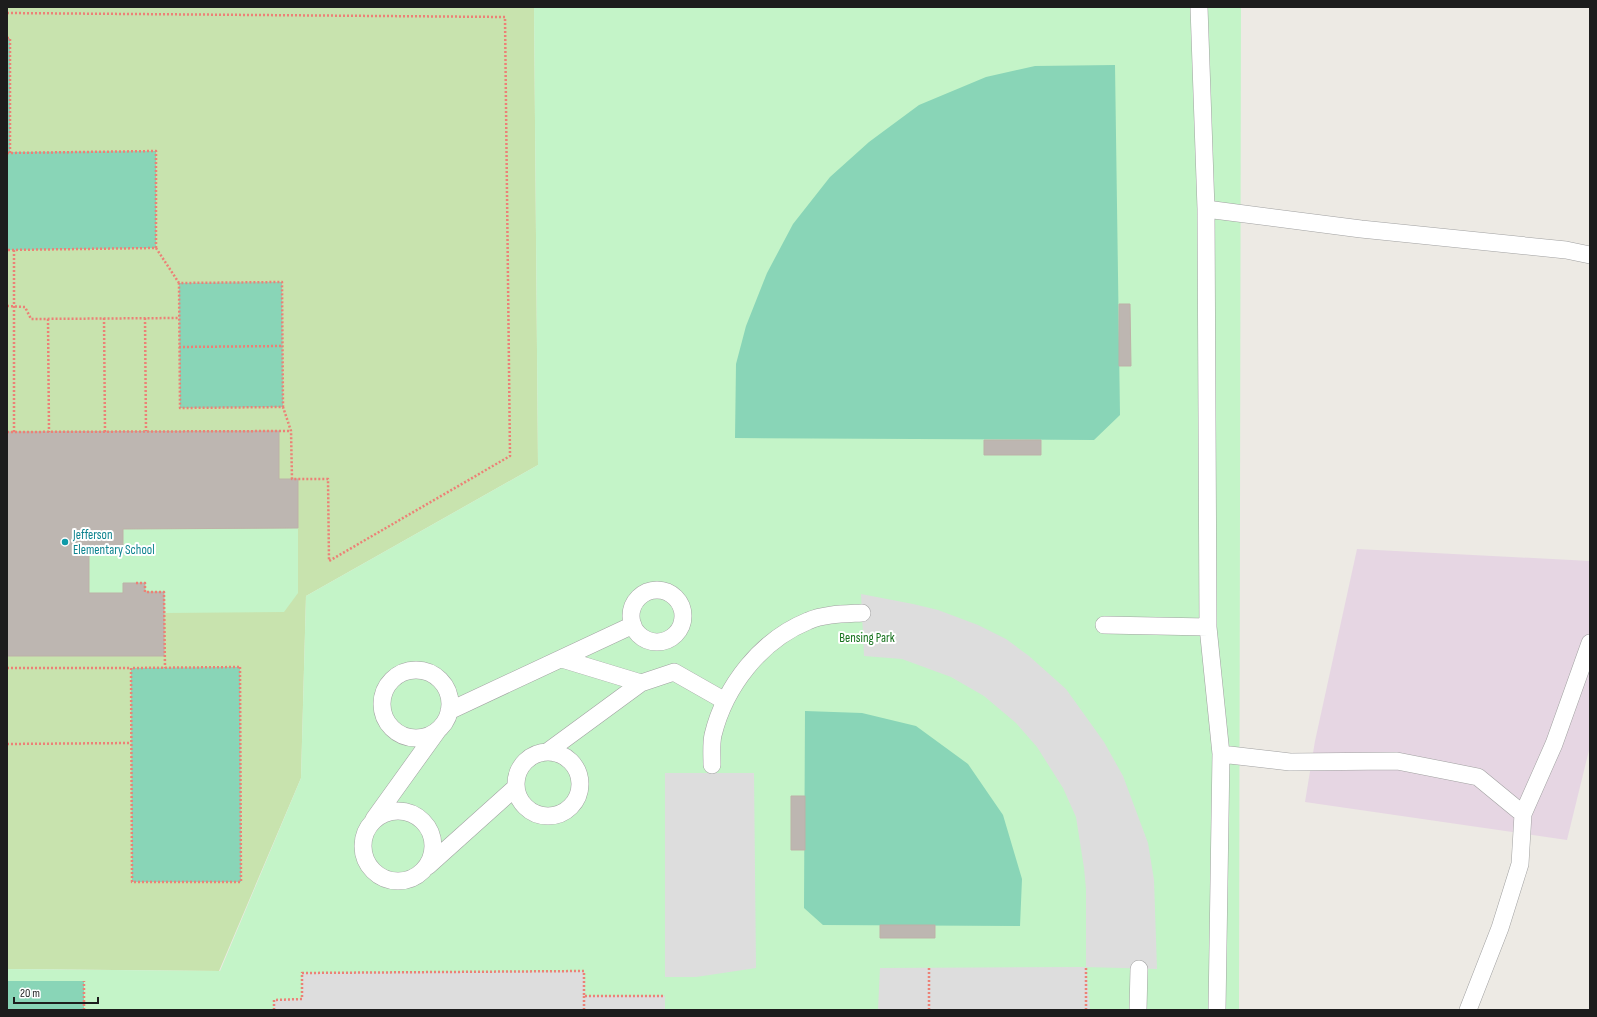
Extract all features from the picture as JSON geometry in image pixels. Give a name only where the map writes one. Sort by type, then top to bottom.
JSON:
[{"type":"lane","points":[[1199,7],[1206,209],[1208,627],[1221,754],[1217,1010]]},
{"type":"lane","points":[[1206,209],[1360,229],[1566,250],[1590,255]]},
{"type":"lane","points":[[712,765],[713,736],[725,701],[744,670],[762,651],[784,633],[809,620],[835,614],[862,613]]},
{"type":"lane","points":[[449,712],[633,625]]},
{"type":"lane","points":[[1104,625],[1208,627]]},
{"type":"lane","points":[[1468,1010],[1500,928],[1520,864],[1522,814],[1554,744],[1590,643]]},
{"type":"lane","points":[[562,659],[641,684]]},
{"type":"lane","points":[[438,730],[429,736],[418,738],[407,737],[397,732],[389,724],[384,714],[382,703],[385,691],[391,682],[399,675],[410,670],[421,670],[432,674],[441,681],[447,690],[450,700],[449,712],[445,722],[372,822],[364,837],[363,854],[367,864],[375,873],[385,879],[396,882],[408,880],[418,875],[516,787]]},
{"type":"lane","points":[[547,752],[641,684],[674,672],[725,701]]},
{"type":"lane","points":[[547,752],[557,753],[567,758],[575,766],[579,775],[580,786],[578,797],[572,806],[553,816],[532,812],[524,806],[516,787],[519,772],[527,759],[536,754],[547,752]]},
{"type":"lane","points":[[1221,754],[1290,762],[1397,761],[1478,777],[1522,814]]},
{"type":"lane","points":[[372,822],[382,815],[393,811],[404,812],[415,816],[424,823],[430,833],[433,844],[432,856],[427,867]]},
{"type":"lane","points":[[1138,1010],[1139,969]]},
{"type":"path","points":[[7,13],[505,17],[510,456],[329,561],[328,479],[292,479],[291,431],[283,407],[282,282],[178,283]]},
{"type":"path","points":[[7,38],[10,38],[8,153],[156,151],[156,248],[178,283],[180,408],[283,407]]},
{"type":"path","points":[[7,250],[156,248]]},
{"type":"path","points":[[14,250],[14,432]]},
{"type":"path","points":[[7,306],[25,307],[31,319],[178,318]]},
{"type":"path","points":[[104,318],[105,432]]},
{"type":"path","points":[[145,318],[146,431]]},
{"type":"path","points":[[48,319],[49,432]]},
{"type":"path","points":[[179,347],[282,346]]},
{"type":"path","points":[[7,432],[291,431]]},
{"type":"path","points":[[136,583],[145,583],[145,592],[164,592],[165,668]]},
{"type":"path","points":[[7,668],[240,667],[241,882],[132,882],[131,668]]},
{"type":"path","points":[[7,744],[131,743]]},
{"type":"path","points":[[1086,967],[1086,1010]]},
{"type":"path","points":[[929,968],[929,1010]]},
{"type":"path","points":[[274,1010],[274,1000],[302,999],[302,973],[584,971],[584,1010]]},
{"type":"path","points":[[84,981],[84,1010]]},
{"type":"path","points":[[584,996],[665,996]]},
{"type":"shaded area","points":[[1357,549],[1590,561],[1590,746],[1567,840],[1305,802],[1315,741]]},
{"type":"shaded area","points":[[861,594],[938,610],[978,625],[1006,639],[1029,656],[1066,689],[1104,742],[1123,776],[1148,843],[1154,880],[1157,969],[1086,967],[1086,889],[1084,868],[1076,817],[1063,788],[1037,747],[1016,723],[984,696],[951,677],[902,659],[864,656]]},
{"type":"shaded area","points":[[665,773],[754,773],[756,968],[696,977],[665,977]]},
{"type":"shaded area","points":[[1086,967],[1090,1010],[878,1010],[880,968]]},
{"type":"shaded area","points":[[584,971],[585,996],[665,996],[665,1010],[274,1010],[274,1000],[302,999],[302,973]]},
{"type":"green space","points":[[7,7],[534,7],[538,465],[306,596],[301,778],[219,971],[7,969]]},
{"type":"green space","name":"Bensing Park","points":[[534,7],[1241,7],[1239,1010],[7,1010],[7,969],[220,971],[301,778],[306,596],[538,465]]},
{"type":"green space","points":[[7,38],[10,38],[10,152],[156,151],[156,248],[7,250]]},
{"type":"green space","points":[[1115,65],[1120,415],[1094,440],[735,438],[736,364],[746,326],[767,273],[793,224],[830,177],[869,142],[919,105],[986,77],[1035,66]]},
{"type":"green space","points":[[282,282],[283,407],[180,408],[179,283]]},
{"type":"green space","points":[[298,528],[298,593],[284,612],[164,613],[164,592],[145,592],[145,583],[123,583],[123,593],[89,593],[89,554],[122,554],[123,529]]},
{"type":"green space","points":[[240,667],[241,882],[132,882],[131,668]]},
{"type":"green space","points":[[805,711],[862,713],[916,726],[968,764],[1003,815],[1022,879],[1020,926],[823,925],[804,908]]},
{"type":"green space","points":[[7,981],[84,981],[84,1010],[7,1010]]},
{"type":"building","points":[[1119,304],[1130,304],[1131,366],[1119,366]]},
{"type":"building","name":"Jefferson Elementary School","points":[[279,431],[279,479],[298,479],[298,528],[123,529],[123,554],[89,554],[89,593],[123,593],[123,583],[145,583],[145,592],[164,592],[164,656],[7,656],[7,432]]},
{"type":"building","points":[[984,440],[1041,440],[1041,455],[984,455]]},
{"type":"building","points":[[791,796],[805,796],[805,850],[791,850]]},
{"type":"building","points":[[880,925],[935,925],[935,938],[880,938]]},
{"type":"place","name":"Jefferson Elementary School","points":[[65,542]]}]
